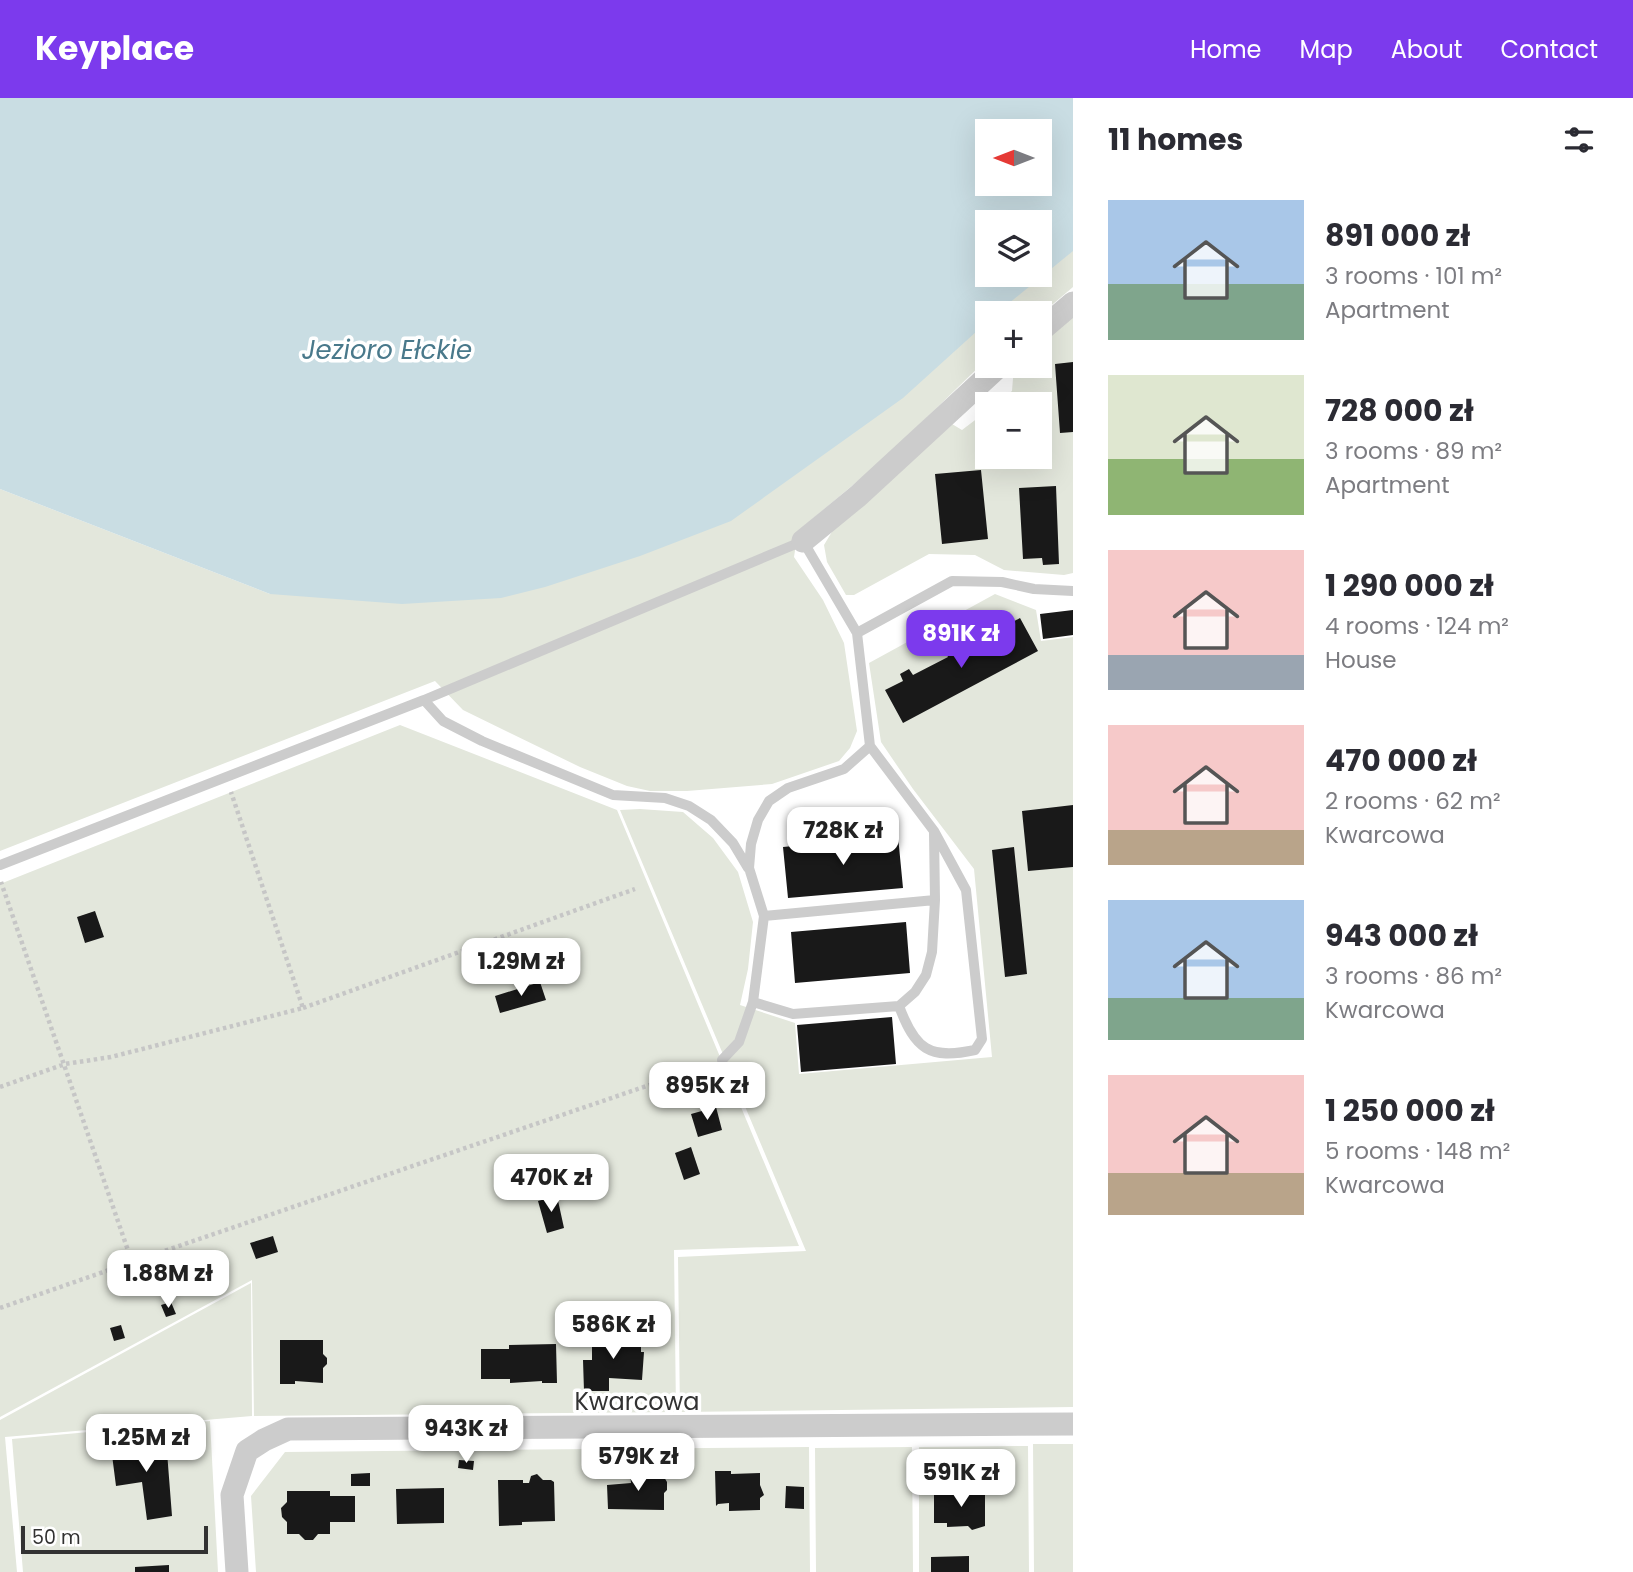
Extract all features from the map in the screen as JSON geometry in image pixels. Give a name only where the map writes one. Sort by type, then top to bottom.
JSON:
[{"type":"street","points":[[1052,321],[1073,303]]},
{"type":"street","points":[[803,541],[858,496],[986,378]]},
{"type":"street","name":"Kwarcowa","points":[[237,1572],[232,1495],[247,1451],[288,1429],[1073,1424]]},
{"type":"lane","points":[[0,864],[424,699],[803,541],[857,633],[870,746],[934,831],[966,890],[982,1039],[975,1050],[962,1053],[944,1054],[922,1046],[908,1032],[899,1006]]},
{"type":"lane","points":[[857,633],[952,581],[1002,582],[1034,589],[1073,591]]},
{"type":"lane","points":[[424,699],[443,721],[482,741],[613,795],[665,798],[689,806],[711,820],[733,843],[749,868],[764,916],[753,1003],[738,1042],[722,1060]]},
{"type":"lane","points":[[749,868],[751,844],[758,820],[769,801],[788,788],[844,769],[870,746]]},
{"type":"lane","points":[[753,1003],[793,1014],[899,1006],[915,992],[926,975],[932,952],[935,900],[934,831]]},
{"type":"lane","points":[[764,916],[935,900]]},
{"type":"path","points":[[226,777],[303,1008]]},
{"type":"path","points":[[0,880],[132,1262]]},
{"type":"path","points":[[0,1087],[65,1063],[111,1057],[303,1008],[635,889]]},
{"type":"path","points":[[0,1308],[722,1060]]},
{"type":"shaded area","points":[[1073,218],[1073,287],[1052,305],[1052,301],[1001,301],[1022,287],[1052,287],[1052,254]]},
{"type":"shaded area","points":[[1073,314],[1073,573],[1064,575],[1004,570],[975,555],[929,554],[854,595],[846,595],[827,562],[824,545],[836,525],[947,421],[962,430],[975,420],[975,469],[1052,469],[1052,392],[1011,392],[1013,378],[1052,378],[1052,331]]},
{"type":"shaded area","points":[[975,318],[975,371],[884,459],[798,531],[794,557],[823,600],[844,643],[857,731],[850,748],[839,761],[772,784],[687,791],[650,791],[627,786],[580,767],[463,710],[435,681],[0,851],[0,489],[270,594],[856,397]]},
{"type":"shaded area","points":[[995,594],[1036,610],[1041,641],[1073,637],[1073,1407],[680,1412],[678,1257],[806,1251],[620,810],[683,812],[713,838],[738,872],[753,922],[748,969],[740,1005],[795,1023],[799,1074],[992,1057],[974,869],[881,742],[869,663]]},
{"type":"shaded area","points":[[400,725],[617,810],[799,1246],[674,1250],[676,1412],[254,1416],[252,1280],[0,1417],[0,884]]},
{"type":"shaded area","points":[[251,1283],[252,1416],[5,1437],[17,1572],[0,1572],[0,1420]]},
{"type":"shaded area","points":[[210,1421],[218,1572],[23,1572],[12,1439]]},
{"type":"shaded area","points":[[1033,1444],[1073,1444],[1073,1572],[1034,1572]]},
{"type":"shaded area","points":[[1028,1446],[1029,1572],[919,1572],[919,1447]]},
{"type":"shaded area","points":[[809,1447],[810,1572],[256,1572],[251,1496],[285,1452]]},
{"type":"shaded area","points":[[912,1447],[913,1572],[816,1572],[815,1448]]},
{"type":"water","name":"Jezioro Ełckie","points":[[0,98],[1073,98],[1073,251],[1052,268],[1052,210],[975,210],[975,287],[1029,287],[1012,301],[975,301],[975,333],[903,398],[731,521],[640,556],[545,587],[501,598],[402,604],[270,594],[0,489]]},
{"type":"building","points":[[1073,362],[1073,432],[1060,433],[1055,364]]},
{"type":"building","points":[[981,470],[988,539],[942,544],[935,474]]},
{"type":"building","points":[[1056,486],[1059,564],[1043,565],[1042,558],[1023,559],[1019,488]]},
{"type":"building","points":[[1073,610],[1073,635],[1043,639],[1040,614]]},
{"type":"building","points":[[1020,618],[1038,651],[903,723],[885,690],[903,681],[900,674],[909,669],[913,675],[948,657],[945,651],[955,646],[957,651],[992,633],[989,627],[999,621],[1002,628]]},
{"type":"building","points":[[1073,805],[1073,867],[1028,871],[1022,811]]},
{"type":"building","points":[[898,836],[903,888],[788,898],[783,847]]},
{"type":"building","points":[[1014,847],[1027,974],[1005,977],[992,850]]},
{"type":"building","points":[[95,911],[104,937],[85,943],[77,917]]},
{"type":"building","points":[[906,922],[910,973],[795,983],[791,932]]},
{"type":"building","points":[[540,982],[546,1000],[500,1013],[495,996]]},
{"type":"building","points":[[892,1017],[896,1064],[801,1072],[797,1025]]},
{"type":"building","points":[[716,1107],[722,1130],[698,1137],[691,1114]]},
{"type":"building","points":[[691,1147],[700,1174],[684,1180],[675,1153]]},
{"type":"building","points":[[557,1196],[564,1228],[547,1233],[538,1201]]},
{"type":"building","points":[[273,1236],[278,1252],[256,1259],[250,1243]]},
{"type":"building","points":[[171,1302],[176,1314],[166,1317],[161,1305]]},
{"type":"building","points":[[121,1325],[125,1338],[114,1341],[110,1328]]},
{"type":"building","points":[[592,1335],[632,1335],[641,1343],[641,1352],[644,1352],[642,1380],[609,1378],[609,1391],[584,1391],[583,1360],[592,1360]]},
{"type":"building","points":[[280,1340],[323,1340],[323,1354],[327,1358],[327,1364],[323,1368],[323,1383],[295,1381],[295,1384],[280,1384]]},
{"type":"building","points":[[556,1344],[557,1383],[510,1383],[510,1379],[481,1379],[481,1349],[509,1349],[509,1345]]},
{"type":"building","points":[[166,1439],[172,1516],[147,1520],[142,1482],[116,1486],[111,1447]]},
{"type":"building","points":[[459,1460],[474,1461],[473,1470],[458,1468]]},
{"type":"building","points":[[715,1471],[731,1471],[731,1474],[760,1473],[760,1485],[764,1495],[760,1498],[760,1510],[729,1511],[729,1503],[716,1506]]},
{"type":"building","points":[[630,1472],[654,1472],[654,1477],[664,1477],[667,1490],[664,1493],[664,1510],[608,1509],[607,1485],[631,1483]]},
{"type":"building","points":[[370,1473],[370,1486],[351,1486],[351,1474]]},
{"type":"building","points":[[537,1474],[543,1480],[554,1482],[555,1521],[499,1526],[498,1480],[523,1480],[523,1483],[529,1483],[531,1476]]},
{"type":"building","points":[[786,1486],[804,1487],[804,1509],[785,1508]]},
{"type":"building","points":[[444,1488],[444,1523],[397,1524],[396,1489]]},
{"type":"building","points":[[985,1490],[985,1526],[972,1530],[968,1526],[947,1527],[947,1523],[934,1523],[934,1493]]},
{"type":"building","points":[[287,1491],[330,1491],[330,1496],[355,1496],[355,1522],[330,1522],[330,1534],[318,1534],[313,1540],[305,1540],[299,1534],[287,1534],[287,1522],[282,1517],[281,1508],[287,1502]]},
{"type":"building","points":[[969,1556],[969,1572],[931,1572],[931,1557]]},
{"type":"building","points":[[169,1565],[169,1572],[135,1572],[135,1567]]}]
